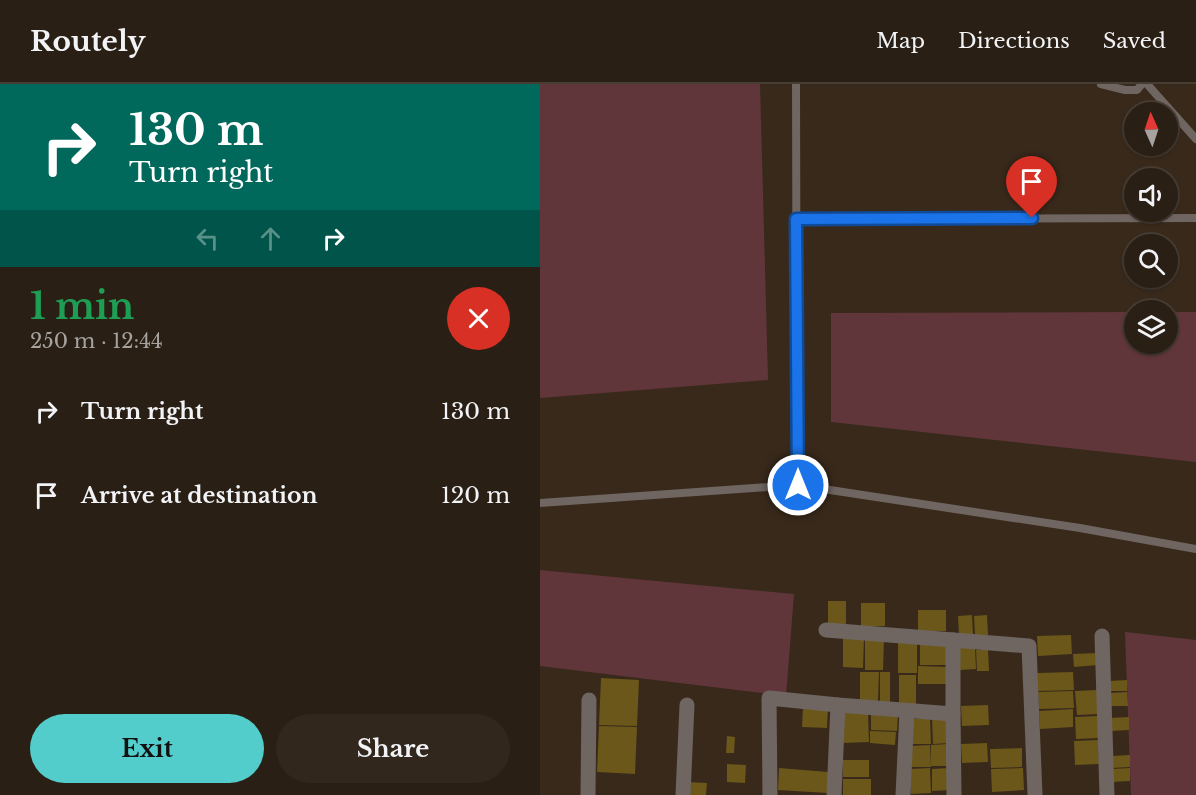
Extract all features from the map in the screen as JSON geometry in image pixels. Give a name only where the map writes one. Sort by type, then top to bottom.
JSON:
[{"type":"street","points":[[826,630],[1029,646],[1035,795]]},
{"type":"street","points":[[1102,636],[1107,795]]},
{"type":"street","points":[[953,640],[954,795]]},
{"type":"street","points":[[770,795],[769,698],[953,714]]},
{"type":"street","points":[[588,795],[589,700]]},
{"type":"street","points":[[683,795],[687,705]]},
{"type":"street","points":[[834,795],[837,705]]},
{"type":"street","points":[[903,795],[907,711]]},
{"type":"lane","points":[[796,84],[798,485]]},
{"type":"lane","points":[[1101,84],[1125,90],[1137,90],[1142,84]]},
{"type":"lane","points":[[1147,84],[1196,139]]},
{"type":"lane","points":[[796,219],[1196,218]]},
{"type":"lane","points":[[540,503],[798,485],[1080,528],[1196,549]]},
{"type":"shaded area","points":[[540,84],[760,84],[768,380],[540,398]]},
{"type":"shaded area","points":[[1124,312],[1124,354],[1178,354],[1178,312],[1196,312],[1196,462],[831,422],[831,313]]},
{"type":"shaded area","points":[[540,570],[794,594],[786,696],[540,666]]},
{"type":"shaded area","points":[[1125,632],[1196,640],[1196,795],[1131,795]]},
{"type":"building","points":[[828,601],[846,601],[846,624],[828,624]]},
{"type":"building","points":[[861,603],[885,603],[885,626],[861,626]]},
{"type":"building","points":[[918,610],[946,610],[946,631],[918,631]]},
{"type":"building","points":[[972,615],[973,634],[959,635],[958,616]]},
{"type":"building","points":[[987,615],[988,635],[975,636],[974,616]]},
{"type":"building","points":[[1071,635],[1072,654],[1038,656],[1037,636]]},
{"type":"building","points":[[843,637],[864,638],[863,668],[843,667]]},
{"type":"building","points":[[865,638],[884,638],[883,670],[865,670]]},
{"type":"building","points":[[898,642],[917,643],[917,673],[898,673]]},
{"type":"building","points":[[920,645],[946,645],[946,665],[920,665]]},
{"type":"building","points":[[959,648],[975,648],[976,669],[960,670]]},
{"type":"building","points":[[988,649],[989,671],[977,671],[976,650]]},
{"type":"building","points":[[1098,653],[1098,665],[1074,667],[1073,654]]},
{"type":"building","points":[[918,666],[948,667],[948,684],[918,684]]},
{"type":"building","points":[[860,672],[879,672],[878,702],[860,702]]},
{"type":"building","points":[[880,672],[890,672],[890,702],[880,702]]},
{"type":"building","points":[[1073,672],[1074,690],[1038,691],[1037,673]]},
{"type":"building","points":[[899,675],[916,675],[916,704],[899,704]]},
{"type":"building","points":[[601,678],[639,680],[637,726],[599,725]]},
{"type":"building","points":[[1127,680],[1127,691],[1110,691],[1109,681]]},
{"type":"building","points":[[1098,690],[1099,714],[1077,715],[1075,691]]},
{"type":"building","points":[[1073,691],[1074,708],[1039,709],[1038,692]]},
{"type":"building","points":[[1127,692],[1128,706],[1111,706],[1110,693]]},
{"type":"building","points":[[988,705],[989,725],[962,726],[961,706]]},
{"type":"building","points":[[803,707],[828,708],[827,728],[802,727]]},
{"type":"building","points":[[1073,709],[1073,727],[1040,729],[1039,711]]},
{"type":"building","points":[[843,711],[868,711],[869,742],[843,743]]},
{"type":"building","points":[[871,713],[898,714],[897,731],[871,730]]},
{"type":"building","points":[[1098,716],[1099,738],[1076,739],[1075,717]]},
{"type":"building","points":[[1129,717],[1129,730],[1111,731],[1110,718]]},
{"type":"building","points":[[949,718],[950,743],[933,744],[932,719]]},
{"type":"building","points":[[910,719],[930,719],[931,744],[911,744]]},
{"type":"building","points":[[599,726],[637,727],[635,774],[597,772]]},
{"type":"building","points":[[870,731],[896,732],[895,745],[870,743]]},
{"type":"building","points":[[727,736],[735,737],[734,753],[726,753]]},
{"type":"building","points":[[1098,740],[1099,764],[1075,765],[1074,741]]},
{"type":"building","points":[[987,743],[988,762],[962,763],[961,744]]},
{"type":"building","points":[[948,744],[949,766],[931,766],[931,745]]},
{"type":"building","points":[[930,745],[931,767],[910,767],[909,746]]},
{"type":"building","points":[[1022,748],[1022,767],[991,768],[990,749]]},
{"type":"building","points":[[1130,755],[1130,767],[1111,768],[1111,756]]},
{"type":"building","points":[[843,760],[869,760],[869,777],[843,777]]},
{"type":"building","points":[[727,764],[746,765],[745,783],[727,782]]},
{"type":"building","points":[[779,768],[828,772],[828,793],[778,790]]},
{"type":"building","points":[[930,768],[931,793],[911,794],[910,769]]},
{"type":"building","points":[[949,768],[950,790],[932,791],[932,769]]},
{"type":"building","points":[[1023,768],[1024,790],[992,792],[991,769]]},
{"type":"building","points":[[1130,768],[1130,781],[1111,782],[1111,769]]},
{"type":"building","points":[[843,779],[871,779],[871,795],[843,795]]},
{"type":"building","points":[[686,782],[707,783],[706,795],[686,795]]},
{"type":"route","points":[[798,485],[796,219],[1032,218]]}]
